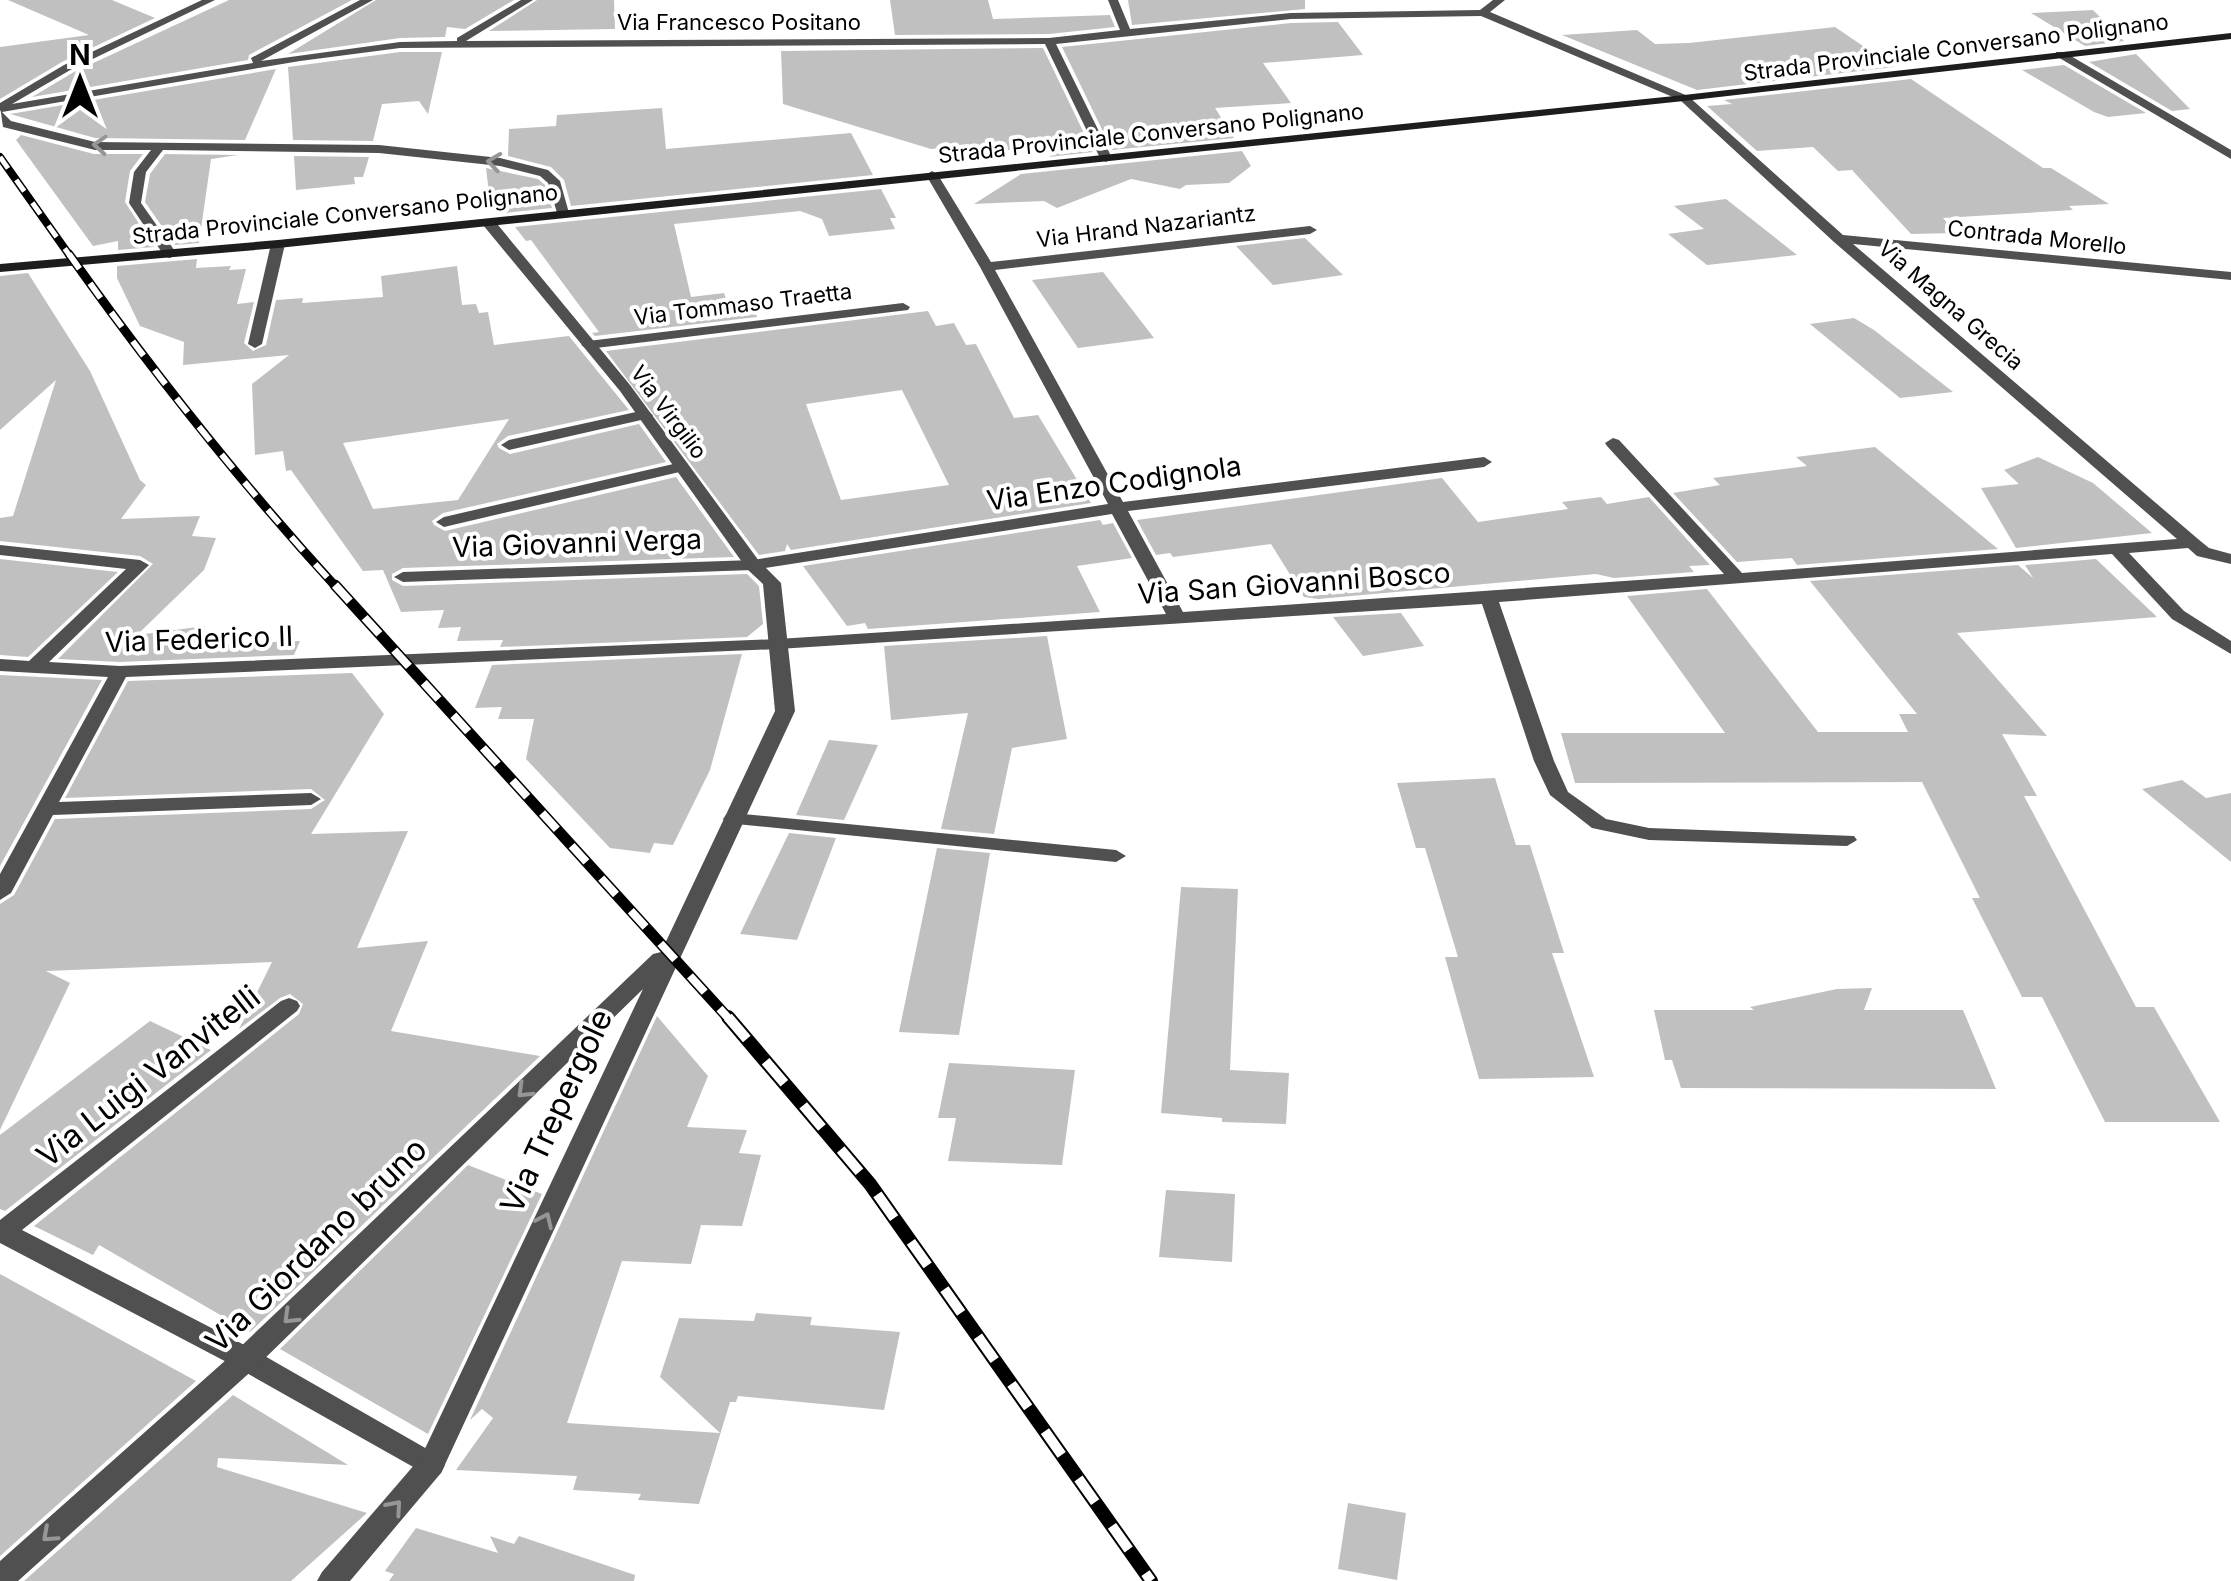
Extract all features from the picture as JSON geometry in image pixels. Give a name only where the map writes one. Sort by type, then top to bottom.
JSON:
[{"type":"main road","name":"Strada Provinciale Conversano Polignano","points":[[0,268],[278,244],[1684,98],[2231,36]]},
{"type":"street","points":[[210,0],[68,67],[0,111],[7,124],[78,144],[158,148],[337,147],[500,162],[554,180],[563,213]]},
{"type":"street","points":[[240,68],[368,0]]},
{"type":"street","points":[[458,42],[528,0]]},
{"type":"street","points":[[1113,0],[1126,33]]},
{"type":"street","points":[[1482,12],[1500,0]]},
{"type":"street","name":"Via Francesco Positano","points":[[0,111],[359,49],[458,42],[1049,41],[1291,16],[1482,12]]},
{"type":"street","name":"Via Magna Grecia","points":[[1482,12],[1684,98],[1839,239],[2192,543]]},
{"type":"street","points":[[1049,41],[1106,158]]},
{"type":"street","points":[[2060,54],[2231,155]]},
{"type":"street","points":[[158,148],[140,172],[135,203],[170,254]]},
{"type":"street","points":[[932,175],[987,267],[1178,619]]},
{"type":"street","name":"Via Virgilio","points":[[488,222],[645,416],[753,565],[772,583],[778,644]]},
{"type":"street","name":"Via Hrand Nazariantz","points":[[987,267],[1310,230]]},
{"type":"street","name":"Contrada Morello","points":[[1839,239],[2231,276]]},
{"type":"street","points":[[255,344],[278,244]]},
{"type":"street","name":"Via Tommaso Traetta","points":[[588,345],[903,308]]},
{"type":"street","points":[[509,445],[645,416]]},
{"type":"street","points":[[1614,443],[1736,577]]},
{"type":"street","name":"Via Enzo Codignola","points":[[753,565],[1116,508],[1484,462]]},
{"type":"street","points":[[444,522],[682,467]]},
{"type":"street","points":[[2192,543],[2203,552],[2231,559]]},
{"type":"street","name":"Via San Giovanni Bosco","points":[[399,657],[778,644],[1178,619],[2192,543]]},
{"type":"street","points":[[2116,549],[2178,615],[2231,650]]},
{"type":"street","points":[[0,550],[140,565],[33,666]]},
{"type":"street","name":"Via Giovanni Verga","points":[[402,577],[753,565]]},
{"type":"street","points":[[1489,598],[1544,761],[1560,795],[1599,824],[1649,834],[1846,840]]},
{"type":"street","name":"Via Trepergole","points":[[332,1581],[431,1465],[785,711],[778,644]]},
{"type":"street","name":"Via Federico II","points":[[0,665],[120,672],[399,657]]},
{"type":"street","points":[[0,893],[120,672]]},
{"type":"street","points":[[46,809],[311,800]]},
{"type":"street","points":[[733,819],[1116,856]]},
{"type":"street","name":"Via Giordano bruno","points":[[0,1579],[246,1359],[670,950]]},
{"type":"street","name":"Via Luigi Vanvitelli","points":[[1,1232],[289,1006]]},
{"type":"street","points":[[1,1232],[246,1359],[431,1465]]},
{"type":"building","points":[[8,0],[112,0],[155,18],[62,62],[0,99],[0,47],[89,35]]},
{"type":"building","points":[[229,0],[352,0],[249,55],[248,60],[32,97],[74,72]]},
{"type":"building","points":[[376,0],[514,0],[465,29],[447,27],[445,37],[400,38],[288,54]]},
{"type":"building","points":[[537,0],[614,0],[615,29],[489,31]]},
{"type":"building","points":[[890,0],[988,0],[993,19],[1110,15],[1115,27],[1049,34],[895,35]]},
{"type":"building","points":[[1128,0],[1305,0],[1305,9],[1132,25]]},
{"type":"building","points":[[2093,10],[2124,41],[2085,46],[2031,13]]},
{"type":"building","points":[[1338,22],[1363,55],[1263,63],[1291,103],[1215,108],[1234,138],[1112,150],[1062,47],[1291,23]]},
{"type":"building","points":[[1835,27],[1894,67],[1697,90],[1562,35],[1637,30],[1655,44]]},
{"type":"building","points":[[1043,48],[1093,152],[1049,157],[1067,145],[954,155],[950,147],[931,149],[783,104],[781,51]]},
{"type":"building","points":[[400,52],[442,52],[428,114],[419,101],[382,104],[373,141],[293,140],[288,67]]},
{"type":"building","points":[[2136,54],[2190,109],[2172,111],[2089,62]]},
{"type":"building","points":[[2064,65],[2146,113],[2108,117],[2022,70]]},
{"type":"building","points":[[276,69],[245,140],[95,138],[10,114]]},
{"type":"building","points":[[1911,79],[2043,168],[2051,168],[2109,204],[1943,218],[1957,233],[1911,234],[1852,170],[1838,171],[1813,147],[1757,151],[1707,106],[1732,104],[1724,100]]},
{"type":"building","points":[[662,108],[666,149],[851,133],[873,175],[571,206],[564,180],[551,167],[508,156],[509,129],[556,126],[557,115]]},
{"type":"building","points":[[21,135],[94,154],[143,154],[130,171],[125,202],[154,247],[118,250],[118,241],[93,246],[16,140]]},
{"type":"building","points":[[1242,151],[1251,166],[1229,183],[1186,185],[1180,189],[1131,179],[1057,208],[1044,201],[974,204],[1021,174]]},
{"type":"building","points":[[165,154],[238,155],[211,159],[199,243],[175,245],[145,202],[150,174]]},
{"type":"building","points":[[294,156],[369,157],[363,177],[354,177],[355,184],[296,190]]},
{"type":"building","points":[[486,168],[538,179],[545,185],[552,208],[504,213],[489,193]]},
{"type":"building","points":[[881,189],[896,218],[890,218],[895,229],[829,236],[822,219],[800,211],[674,224],[691,297],[724,293],[726,299],[737,298],[741,307],[753,305],[757,317],[595,336],[592,333],[599,332],[531,240],[526,241],[515,227]]},
{"type":"building","points":[[1726,199],[1797,255],[1707,265],[1668,234],[1704,229],[1674,206]]},
{"type":"building","points":[[1305,238],[1343,275],[1273,285],[1236,246]]},
{"type":"building","points":[[197,259],[196,268],[246,269],[237,304],[254,302],[244,343],[253,351],[266,345],[276,300],[303,298],[302,303],[383,297],[381,276],[457,266],[462,305],[476,304],[479,313],[488,312],[494,345],[569,336],[629,410],[508,436],[497,444],[499,448],[510,454],[639,424],[666,462],[443,513],[432,521],[434,525],[445,531],[676,477],[734,557],[403,568],[392,574],[392,580],[403,586],[747,574],[759,586],[763,624],[747,637],[500,647],[503,640],[457,641],[461,627],[438,628],[444,610],[401,612],[383,570],[363,571],[291,470],[286,471],[283,451],[255,455],[252,384],[289,355],[183,365],[184,342],[140,326],[117,278],[117,266]],"holes":[[[509,419],[458,500],[373,509],[343,443]]]},
{"type":"building","points":[[1103,272],[1154,338],[1078,348],[1032,280]]},
{"type":"building","points":[[28,273],[90,371],[140,480],[146,485],[121,519],[200,516],[192,536],[216,538],[204,570],[137,635],[205,626],[196,645],[300,641],[294,655],[120,662],[58,659],[153,564],[140,556],[0,541],[0,518],[13,516],[56,380],[0,430],[0,276]]},
{"type":"building","points":[[928,311],[936,326],[954,323],[966,345],[976,344],[1014,418],[1038,415],[1091,503],[791,550],[787,544],[785,551],[759,555],[606,351]],"holes":[[[902,390],[949,485],[841,500],[806,404]]]},
{"type":"building","points":[[1854,318],[1953,392],[1900,398],[1810,324]]},
{"type":"building","points":[[1875,447],[1998,549],[1797,565],[1792,558],[1737,562],[1673,493],[1720,485],[1713,478],[1807,466],[1796,457]]},
{"type":"building","points":[[2038,457],[2093,483],[2152,533],[2016,548],[1981,488],[2019,484],[2004,470]]},
{"type":"building","points":[[1442,478],[1478,522],[1568,509],[1562,502],[1601,497],[1607,504],[1649,497],[1710,565],[1689,566],[1694,572],[1614,578],[1596,574],[1318,599],[1304,597],[1271,544],[1173,557],[1170,553],[1156,555],[1137,520]]},
{"type":"building","points":[[1100,520],[1103,525],[1113,523],[1132,558],[1077,566],[1100,612],[868,629],[865,623],[847,626],[803,566]]},
{"type":"building","points":[[0,559],[118,572],[28,657],[0,655]]},
{"type":"building","points":[[2096,559],[2157,617],[1957,633],[2047,736],[2002,734],[2037,796],[2024,796],[2136,1007],[2154,1007],[2220,1122],[2105,1122],[2042,997],[2022,997],[1972,898],[1980,898],[1922,782],[1575,783],[1561,733],[1725,733],[1627,596],[1707,589],[1818,732],[1908,732],[1899,714],[1917,714],[1810,581],[2018,565],[2033,578],[2025,565]]},
{"type":"building","points":[[1401,613],[1424,646],[1363,656],[1333,617]]},
{"type":"building","points":[[1047,636],[1067,739],[1012,748],[994,834],[941,829],[968,713],[891,720],[884,646]]},
{"type":"building","points":[[742,654],[710,770],[673,845],[654,843],[650,853],[610,848],[526,759],[534,719],[498,719],[502,707],[475,708],[492,665]]},
{"type":"building","points":[[352,673],[384,714],[311,834],[408,831],[357,948],[428,941],[391,1031],[540,1056],[250,1332],[99,1245],[93,1255],[34,1226],[299,1014],[303,1004],[290,994],[239,1029],[272,962],[46,971],[70,983],[0,1130],[0,904],[14,895],[55,819],[311,809],[325,800],[311,789],[65,798],[128,681]]},
{"type":"building","points":[[0,675],[102,680],[0,866]]},
{"type":"building","points":[[829,740],[878,745],[844,820],[796,815]]},
{"type":"building","points":[[1495,778],[1516,845],[1530,845],[1564,953],[1552,953],[1594,1077],[1479,1079],[1445,957],[1458,957],[1425,848],[1416,848],[1397,783]]},
{"type":"building","points":[[2182,780],[2206,798],[2231,793],[2231,862],[2142,789]]},
{"type":"building","points":[[789,833],[836,838],[797,940],[740,934]]},
{"type":"building","points":[[937,848],[990,853],[959,1035],[899,1032]]},
{"type":"building","points":[[1181,887],[1238,889],[1230,1070],[1289,1073],[1286,1124],[1222,1122],[1222,1118],[1161,1113]]},
{"type":"building","points":[[1872,988],[1864,1010],[1963,1010],[1996,1089],[1681,1088],[1672,1060],[1665,1060],[1654,1010],[1754,1010],[1750,1007],[1837,989]]},
{"type":"building","points":[[657,1016],[708,1076],[687,1127],[747,1130],[739,1153],[761,1155],[742,1226],[701,1225],[691,1264],[622,1261],[567,1423],[720,1433],[660,1377],[679,1318],[754,1321],[756,1313],[812,1317],[810,1325],[900,1332],[884,1410],[738,1396],[736,1402],[730,1402],[699,1504],[638,1500],[641,1494],[573,1490],[577,1476],[456,1470],[493,1418],[482,1409],[470,1420]]},
{"type":"building","points":[[150,1021],[211,1050],[5,1211],[0,1209],[0,1135]]},
{"type":"building","points":[[949,1063],[1075,1070],[1062,1165],[948,1161],[956,1118],[938,1118]]},
{"type":"building","points":[[468,1165],[542,1194],[428,1434],[280,1349]]},
{"type":"building","points":[[1166,1190],[1235,1194],[1232,1262],[1159,1257]]},
{"type":"building","points":[[0,1274],[196,1381],[0,1556]]},
{"type":"building","points":[[233,1395],[348,1465],[218,1458],[217,1467],[367,1513],[291,1581],[24,1581]]},
{"type":"building","points":[[1348,1503],[1406,1513],[1397,1580],[1338,1569]]},
{"type":"building","points":[[416,1528],[498,1553],[490,1536],[514,1544],[519,1536],[635,1575],[634,1581],[389,1581],[394,1574],[385,1571]]},
{"type":"railway","points":[[0,157],[70,256]]},
{"type":"railway","points":[[69,254],[198,425],[337,588]]},
{"type":"railway","points":[[335,585],[730,1020]]},
{"type":"railway","points":[[728,1017],[870,1184],[1151,1581]]}]
